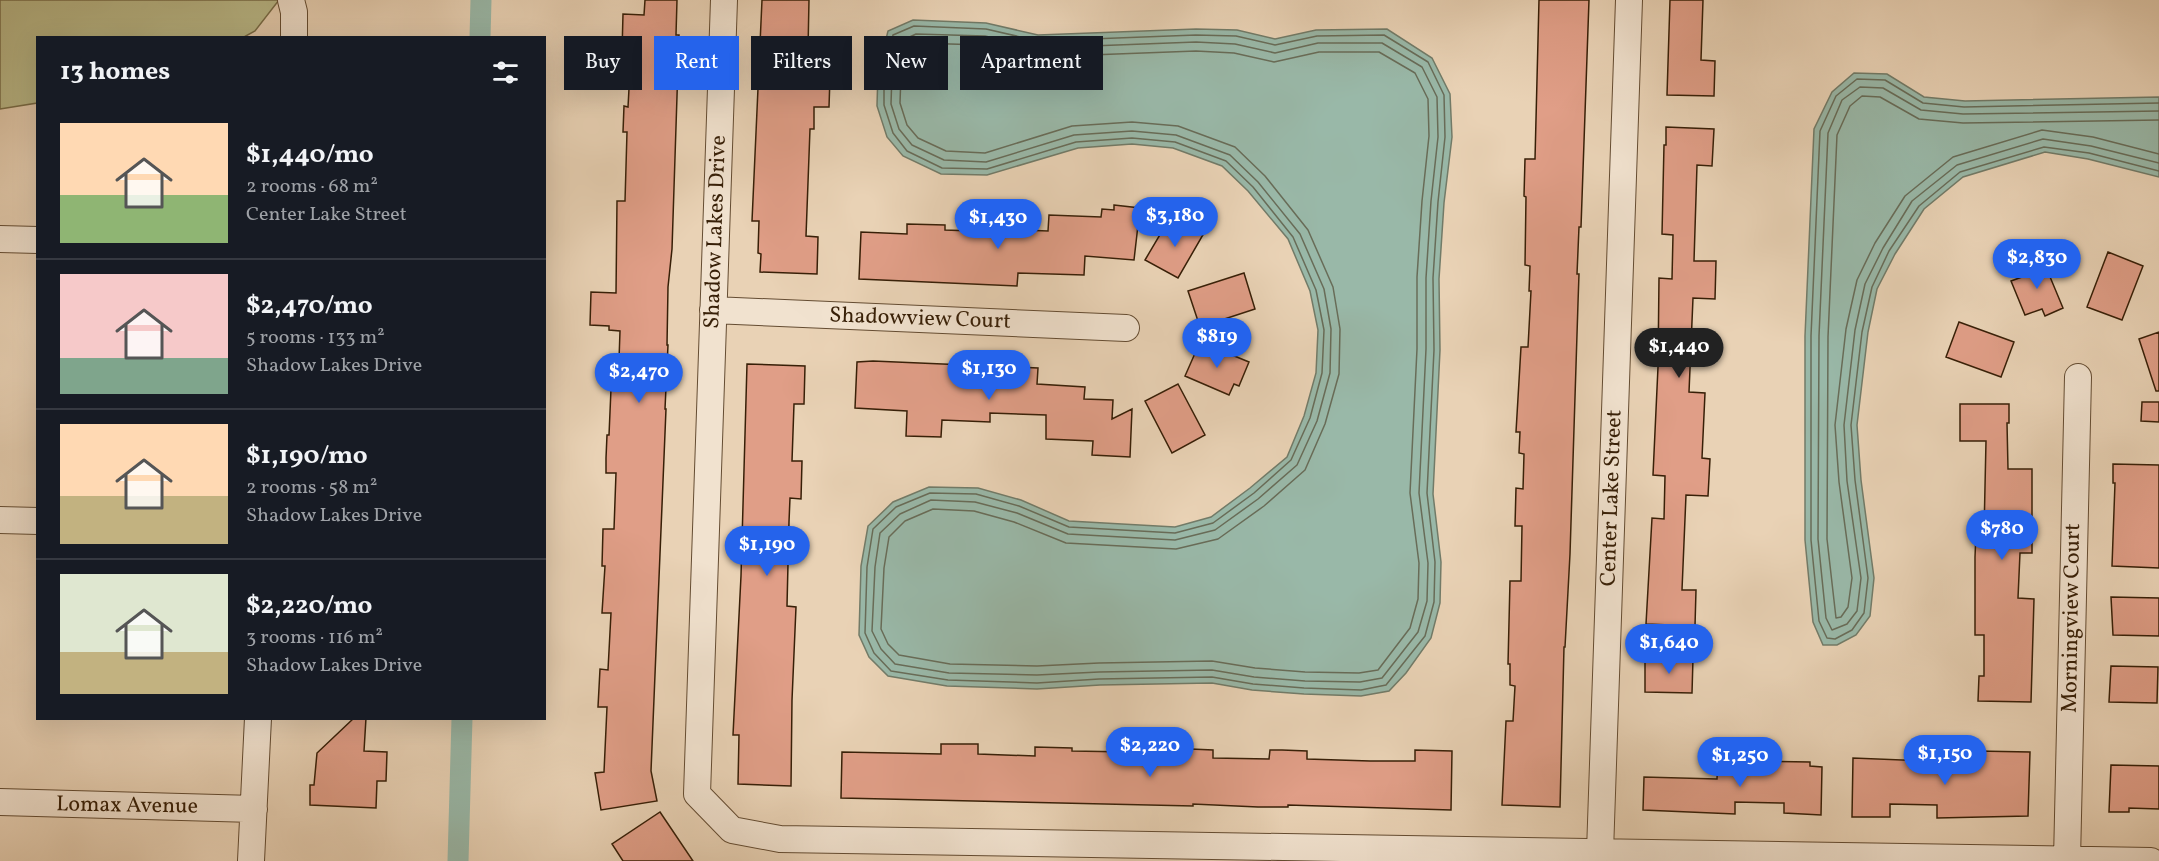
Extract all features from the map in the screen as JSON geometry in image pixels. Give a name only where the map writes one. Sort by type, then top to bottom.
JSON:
[{"type":"street","points":[[291,0],[294,12],[294,36]]},
{"type":"street","name":"Shadow Lakes Drive","points":[[724,0],[697,794],[732,830],[780,839],[2151,861]]},
{"type":"street","name":"Center Lake Street","points":[[1600,852],[1629,0]]},
{"type":"street","points":[[0,239],[36,240]]},
{"type":"street","name":"Shadowview Court","points":[[713,310],[1126,328]]},
{"type":"street","name":"Morningview Court","points":[[2067,860],[2078,377]]},
{"type":"street","points":[[0,520],[36,521]]},
{"type":"street","points":[[251,861],[258,720]]},
{"type":"street","name":"Lomax Avenue","points":[[0,802],[254,809]]},
{"type":"green space","points":[[0,0],[279,0],[255,31],[246,36],[36,36],[36,103],[0,109]]},
{"type":"water","points":[[913,20],[986,23],[1038,35],[1196,29],[1237,30],[1275,39],[1316,30],[1387,29],[1432,58],[1450,94],[1452,137],[1444,203],[1439,279],[1440,350],[1433,494],[1441,562],[1440,603],[1431,638],[1406,673],[1389,691],[1361,696],[1304,694],[1252,690],[1212,683],[1100,685],[1037,689],[947,686],[888,676],[869,657],[859,635],[861,566],[868,526],[893,502],[929,487],[978,488],[1021,500],[1069,521],[1175,527],[1211,517],[1287,457],[1304,416],[1316,373],[1318,330],[1310,291],[1288,239],[1248,191],[1222,166],[1173,148],[1132,144],[1078,148],[987,175],[941,174],[903,156],[887,137],[877,106],[877,90],[948,90],[948,36],[887,36],[888,31]]},
{"type":"water","points":[[1854,73],[1887,74],[1924,97],[1965,101],[2159,97],[2159,177],[2088,159],[2045,152],[1963,177],[1924,209],[1895,254],[1877,289],[1868,332],[1857,425],[1861,480],[1874,578],[1870,616],[1856,635],[1837,645],[1823,645],[1813,622],[1805,540],[1805,336],[1814,129],[1832,92]]},
{"type":"building","points":[[645,0],[677,0],[676,35],[679,36],[654,36],[654,90],[677,90],[651,771],[657,801],[601,810],[595,773],[604,772],[607,707],[598,707],[600,669],[608,670],[611,613],[602,613],[605,566],[602,566],[603,529],[614,529],[616,473],[606,473],[606,458],[611,389],[618,389],[620,331],[609,330],[609,326],[590,325],[591,292],[616,293],[617,201],[625,201],[627,132],[623,132],[624,106],[628,107],[629,90],[642,90],[642,36],[622,36],[623,14],[644,15]]},
{"type":"building","points":[[762,0],[809,0],[808,36],[760,36]]},
{"type":"building","points":[[1539,0],[1589,0],[1581,227],[1579,227],[1577,274],[1579,274],[1560,807],[1502,805],[1506,721],[1513,721],[1515,686],[1510,685],[1510,664],[1508,664],[1510,581],[1521,581],[1522,526],[1515,526],[1516,488],[1523,489],[1524,454],[1519,453],[1520,432],[1516,432],[1521,347],[1528,347],[1531,291],[1529,291],[1530,266],[1525,265],[1525,159],[1535,159]]},
{"type":"building","points":[[1670,0],[1703,0],[1701,60],[1715,61],[1714,96],[1667,95]]},
{"type":"building","points":[[758,90],[830,90],[829,107],[814,107],[814,129],[810,129],[806,236],[818,237],[817,274],[760,272],[759,221],[752,221]]},
{"type":"building","points":[[1666,127],[1714,129],[1712,166],[1697,165],[1694,261],[1716,261],[1715,299],[1693,298],[1689,392],[1705,393],[1702,458],[1710,459],[1708,496],[1686,495],[1682,590],[1696,590],[1695,626],[1646,624],[1652,518],[1664,519],[1665,476],[1653,475],[1659,278],[1672,279],[1673,235],[1662,234]]},
{"type":"building","points":[[1114,205],[1140,208],[1134,260],[1085,256],[1084,275],[1018,273],[1017,286],[859,279],[861,232],[907,234],[907,224],[945,225],[945,230],[1048,231],[1049,215],[1101,217],[1102,209],[1114,210]]},
{"type":"building","points":[[1182,220],[1204,233],[1178,278],[1145,260],[1168,221],[1178,227]]},
{"type":"building","points":[[2108,252],[2143,266],[2122,320],[2087,307]]},
{"type":"building","points":[[2043,260],[2063,308],[2045,316],[2042,309],[2025,315],[2011,281],[2022,277],[2019,270]]},
{"type":"building","points":[[1244,273],[1255,309],[1200,327],[1188,291]]},
{"type":"building","points":[[1959,322],[2014,342],[2001,377],[1946,357]]},
{"type":"building","points":[[2159,332],[2159,391],[2156,391],[2139,339]]},
{"type":"building","points":[[1200,342],[1249,362],[1239,386],[1234,384],[1229,395],[1185,376]]},
{"type":"building","points":[[857,362],[1038,368],[1037,384],[1085,387],[1084,399],[1113,400],[1112,419],[1132,409],[1130,457],[1092,455],[1093,441],[1046,439],[1046,415],[990,413],[990,422],[942,420],[941,437],[906,436],[907,411],[855,408]]},
{"type":"building","points":[[747,364],[805,366],[804,404],[794,404],[792,461],[802,461],[801,499],[790,498],[789,522],[787,606],[796,607],[791,786],[738,784],[739,735],[733,735],[741,576]]},
{"type":"building","points":[[1178,384],[1205,435],[1172,453],[1145,401]]},
{"type":"building","points":[[2142,402],[2159,402],[2159,422],[2141,421]]},
{"type":"building","points":[[1960,404],[2009,404],[2008,469],[2032,469],[2032,553],[2020,553],[2018,598],[2034,599],[2031,702],[1978,701],[1979,676],[1984,676],[1984,635],[1975,635],[1975,557],[1976,533],[1984,533],[1986,441],[1960,441]]},
{"type":"building","points":[[2113,464],[2159,465],[2159,568],[2112,566],[2115,483],[2113,483]]},
{"type":"building","points":[[2111,597],[2159,598],[2159,636],[2113,635]]},
{"type":"building","points":[[1645,656],[1693,658],[1692,693],[1645,692]]},
{"type":"building","points":[[2111,666],[2158,667],[2157,703],[2109,702]]},
{"type":"building","points":[[352,720],[366,720],[364,751],[387,752],[386,781],[377,781],[376,808],[310,805],[310,785],[314,785],[317,753]]},
{"type":"building","points":[[941,744],[978,744],[978,754],[1035,756],[1035,747],[1072,748],[1072,751],[1129,752],[1129,747],[1144,747],[1213,750],[1213,758],[1269,759],[1270,750],[1282,750],[1307,751],[1307,759],[1370,761],[1415,761],[1415,750],[1452,751],[1451,810],[841,798],[842,752],[941,754]]},
{"type":"building","points":[[1976,751],[2030,752],[2028,816],[1937,818],[1937,805],[1890,804],[1890,817],[1852,817],[1853,758],[1976,763]]},
{"type":"building","points":[[1718,757],[1755,758],[1755,761],[1810,762],[1810,766],[1822,767],[1821,815],[1784,813],[1784,803],[1735,802],[1735,814],[1643,810],[1644,777],[1717,779]]},
{"type":"building","points":[[2111,765],[2159,766],[2159,809],[2129,808],[2129,812],[2109,812]]},
{"type":"building","points":[[660,812],[693,861],[623,861],[612,844]]},
{"type":"waterway","points":[[480,36],[481,0]]},
{"type":"waterway","points":[[458,861],[462,720]]}]
